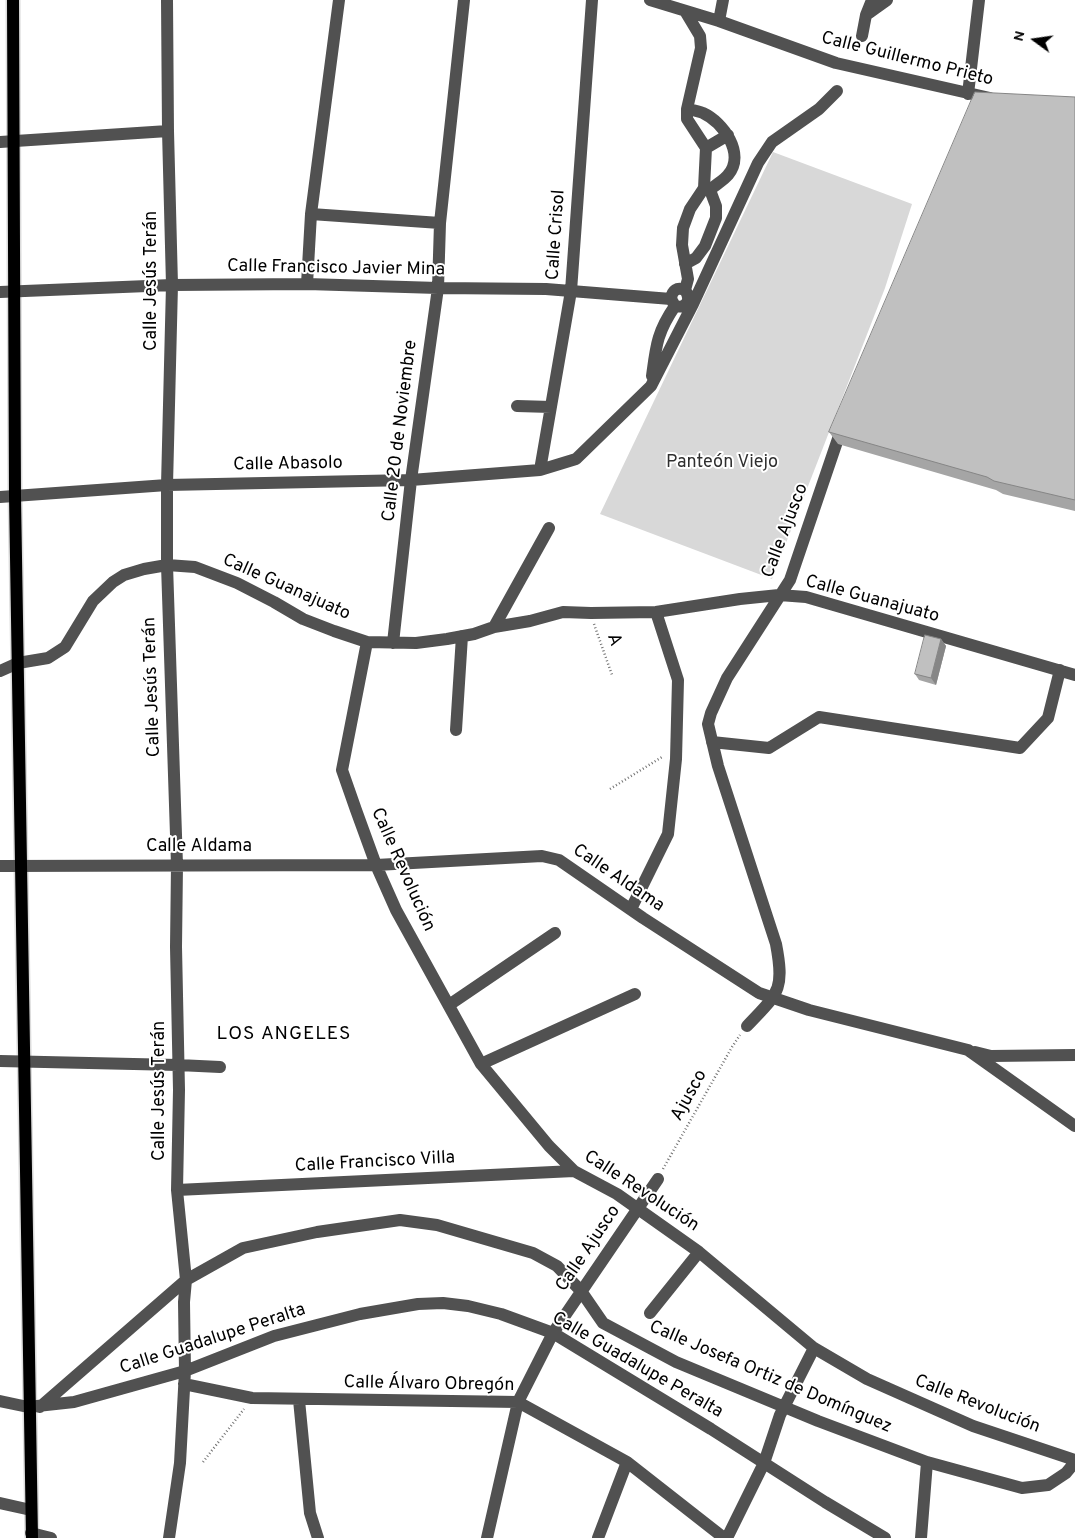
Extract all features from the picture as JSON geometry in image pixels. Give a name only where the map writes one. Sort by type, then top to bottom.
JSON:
[{"type":"main road","points":[[13,0],[15,496],[23,1061],[34,1407],[31,1535]]},
{"type":"street","name":"Calle Jesús Terán","points":[[167,0],[172,284],[167,564],[177,865],[177,1190],[186,1280],[180,1463],[169,1538]]},
{"type":"street","points":[[307,284],[311,214],[339,0]]},
{"type":"street","name":"Calle 20 de Noviembre","points":[[394,643],[411,480],[438,288],[440,223],[464,0]]},
{"type":"street","name":"Calle Crisol","points":[[540,470],[571,291],[592,0]]},
{"type":"street","name":"Calle Guillermo Prieto","points":[[650,0],[718,21],[836,63],[968,94],[979,101],[1004,101]]},
{"type":"street","points":[[718,21],[723,0]]},
{"type":"street","points":[[862,36],[866,15],[872,0]]},
{"type":"street","points":[[866,15],[887,0]]},
{"type":"street","points":[[968,94],[979,0]]},
{"type":"street","points":[[685,11],[700,36],[701,48],[687,109],[687,119],[706,148],[707,189],[716,206],[716,218],[705,246],[696,258],[685,264]]},
{"type":"street","points":[[651,386],[693,304],[758,163],[772,142],[820,109],[837,91]]},
{"type":"street","points":[[651,386],[656,346],[663,323],[673,302],[672,294],[680,288],[685,290],[688,279],[682,245],[684,228],[690,209],[707,189],[729,174],[734,163],[734,151],[728,135],[703,113],[687,109]]},
{"type":"street","points":[[0,142],[168,131]]},
{"type":"street","points":[[706,148],[728,135]]},
{"type":"street","points":[[311,214],[440,223]]},
{"type":"street","name":"Calle Francisco Javier Mina","points":[[0,292],[172,284],[307,284],[571,291],[673,302]]},
{"type":"street","name":"Calle Abasolo","points":[[0,497],[167,484],[411,480],[540,470],[576,459],[651,386]]},
{"type":"street","points":[[517,406],[551,407]]},
{"type":"street","name":"Calle Ajusco","points":[[747,1026],[773,998],[779,985],[780,966],[776,944],[718,766],[708,724],[727,678],[790,580],[831,462],[835,443],[847,416]]},
{"type":"street","points":[[494,627],[549,528]]},
{"type":"street","name":"Calle Guanajuato","points":[[0,671],[18,662],[48,658],[65,647],[94,601],[113,582],[124,575],[167,564],[196,567],[237,583],[303,619],[368,642],[416,643],[462,636],[563,612],[591,614],[656,612],[740,599],[779,596],[806,598],[1075,675]]},
{"type":"street","points":[[631,909],[668,834],[677,749],[678,680],[656,612]]},
{"type":"street","points":[[456,730],[462,636]]},
{"type":"street","name":"Calle Revolución","points":[[368,642],[342,770],[376,865],[396,910],[481,1064],[549,1146],[574,1171],[618,1194],[699,1252],[814,1348],[867,1379],[973,1426],[1075,1461]]},
{"type":"street","points":[[712,742],[769,748],[819,717],[1020,748],[1048,718],[1060,670]]},
{"type":"street","name":"Calle Aldama","points":[[0,866],[376,865],[542,856],[559,860],[643,918],[759,993],[809,1010],[968,1050],[1075,1126]]},
{"type":"street","points":[[449,1005],[555,933]]},
{"type":"street","points":[[481,1064],[635,994]]},
{"type":"street","points":[[968,1050],[991,1056],[1075,1055]]},
{"type":"street","points":[[0,1061],[220,1067]]},
{"type":"street","name":"Calle Francisco Villa","points":[[177,1190],[574,1171]]},
{"type":"street","name":"Calle Ajusco","points":[[487,1538],[518,1402],[553,1332],[658,1179]]},
{"type":"street","name":"Calle Josefa Ortiz de Domínguez","points":[[34,1407],[186,1280],[243,1248],[317,1232],[400,1220],[436,1225],[533,1253],[557,1266],[581,1291],[603,1323],[676,1362],[818,1421],[928,1462],[1022,1488],[1048,1485],[1066,1473],[1075,1461]]},
{"type":"street","points":[[650,1313],[699,1252]]},
{"type":"street","name":"Calle Guadalupe Peralta","points":[[0,1401],[34,1407],[74,1402],[184,1378],[274,1336],[360,1314],[418,1304],[442,1303],[468,1306],[501,1314],[553,1332],[882,1537]]},
{"type":"street","points":[[725,1538],[764,1463],[784,1406],[814,1348]]},
{"type":"street","name":"Calle Álvaro Obregón","points":[[184,1378],[252,1398],[518,1402],[627,1462],[725,1538]]},
{"type":"street","points":[[299,1400],[310,1513],[318,1538]]},
{"type":"street","points":[[598,1538],[627,1462]]},
{"type":"street","points":[[921,1538],[928,1462]]},
{"type":"street","points":[[0,1503],[31,1510]]},
{"type":"street","points":[[31,1535],[51,1538]]},
{"type":"path","name":"A","points":[[591,614],[612,675]]},
{"type":"path","points":[[610,789],[677,749]]},
{"type":"path","name":"Ajusco","points":[[658,1179],[732,1047],[747,1026]]},
{"type":"path","points":[[203,1462],[252,1398]]},
{"type":"green space","name":"Panteón Viejo","points":[[773,152],[912,204],[885,288],[772,579],[600,514]]},
{"type":"building","points":[[975,92],[1075,97],[1075,500],[994,481],[987,477],[829,432]]},
{"type":"building","points":[[925,635],[941,639],[931,678],[915,674]]},
{"type":"district","name":"LOS ANGELES","points":[[284,1035]]}]
